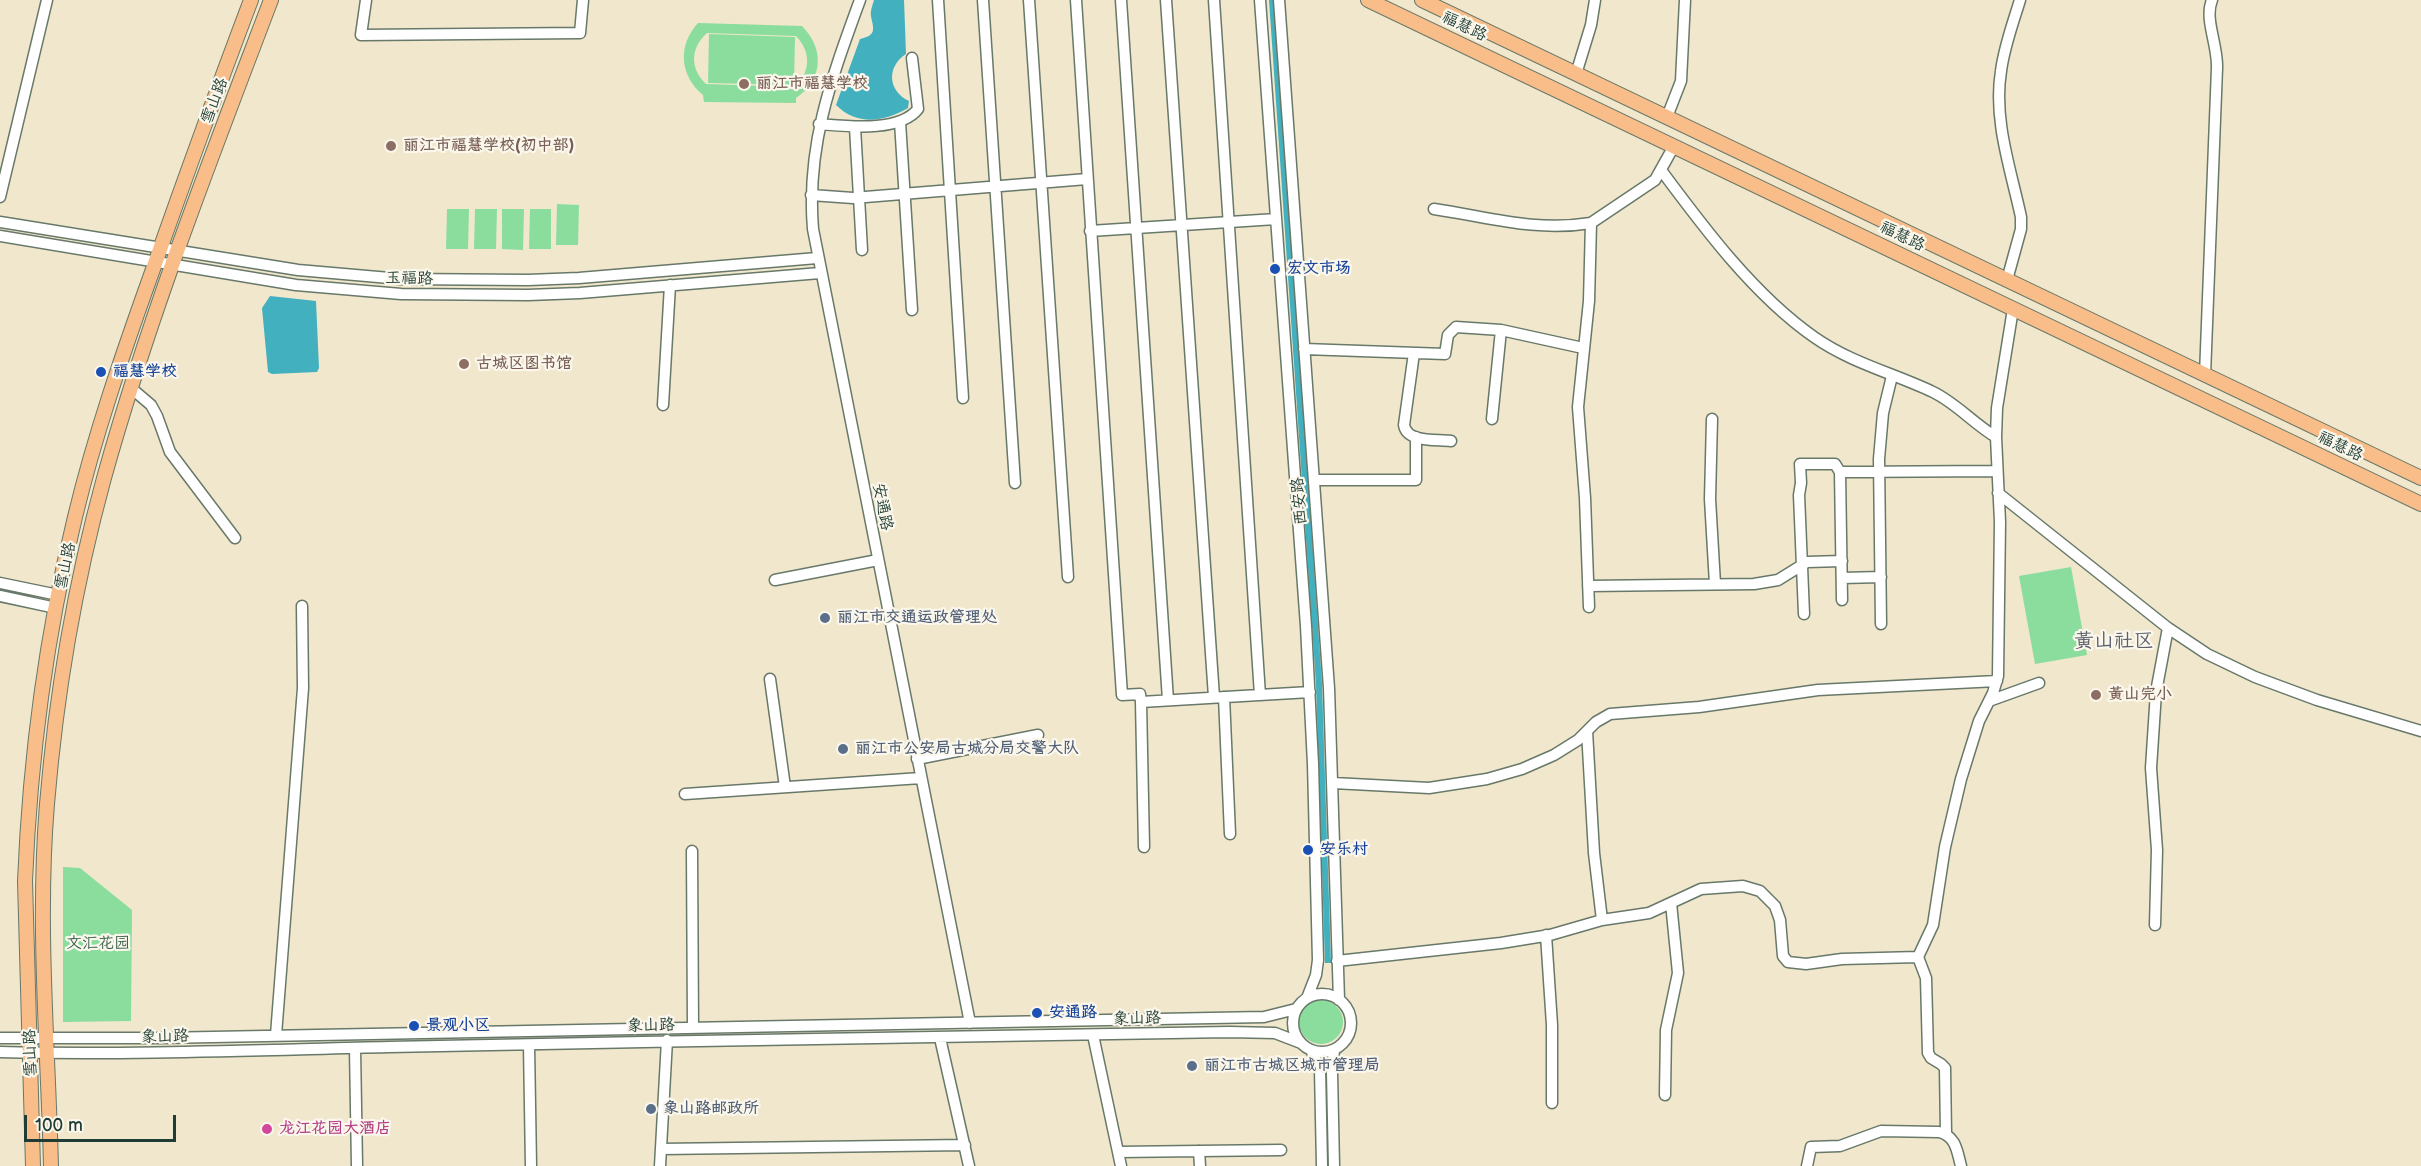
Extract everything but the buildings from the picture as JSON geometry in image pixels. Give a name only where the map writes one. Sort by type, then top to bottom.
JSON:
[{"type":"main road","name":"雪山路","points":[[33,1166],[25,881],[26,841],[38,722],[57,601],[75,517],[99,430],[156,261],[251,0]]},
{"type":"main road","name":"雪山路","points":[[51,1166],[43,881],[47,803],[67,647],[104,478],[131,388],[179,249],[271,0]]},
{"type":"main road","name":"福慧路","points":[[1368,0],[2421,504]]},
{"type":"main road","name":"福慧路","points":[[1422,0],[2421,478]]},
{"type":"street","points":[[0,197],[47,0]]},
{"type":"street","points":[[366,0],[361,34],[580,33],[583,0]]},
{"type":"street","name":"安通路","points":[[860,0],[831,80],[819,124],[812,173],[813,229],[970,1023]]},
{"type":"street","points":[[938,0],[963,398]]},
{"type":"street","points":[[983,0],[1015,483]]},
{"type":"street","points":[[1029,0],[1068,577]]},
{"type":"street","points":[[1076,0],[1122,695],[1140,694],[1144,847]]},
{"type":"street","points":[[1121,0],[1168,700]]},
{"type":"street","points":[[1166,0],[1230,834]]},
{"type":"street","points":[[1214,0],[1260,694]]},
{"type":"street","name":"西安路","points":[[1260,0],[1310,692],[1318,960],[1316,975],[1307,998]]},
{"type":"street","name":"西安路","points":[[1279,0],[1325,624],[1340,1000]]},
{"type":"street","points":[[1576,74],[1591,25],[1594,0]]},
{"type":"street","points":[[1667,117],[1681,81],[1685,0]]},
{"type":"street","points":[[2007,280],[2018,242],[2022,217],[2000,119],[2000,84],[2003,59],[2020,0]]},
{"type":"street","points":[[2205,375],[2217,61],[2217,49],[2208,18],[2212,0]]},
{"type":"street","points":[[819,124],[855,127],[900,123],[909,118],[918,109],[912,58]]},
{"type":"street","points":[[900,123],[912,310]]},
{"type":"street","points":[[855,127],[861,250]]},
{"type":"street","points":[[1434,209],[1498,222],[1543,227],[1591,223],[1655,180],[1674,146]]},
{"type":"street","points":[[1661,170],[1703,228],[1787,316],[1816,339],[1845,356],[1943,397],[1996,437]]},
{"type":"street","points":[[811,195],[859,198],[1087,179]]},
{"type":"street","points":[[1090,231],[1276,219]]},
{"type":"street","name":"玉福路","points":[[0,222],[179,249],[298,270],[401,279],[569,278],[818,258]]},
{"type":"street","points":[[1588,607],[1585,487],[1578,407],[1589,301],[1591,223]]},
{"type":"street","name":"玉福路","points":[[0,236],[296,285],[401,294],[528,295],[820,273]]},
{"type":"street","points":[[663,405],[670,285]]},
{"type":"street","points":[[1946,1134],[1945,1068],[1928,1053],[1926,978],[1918,957],[1933,925],[1945,847],[1961,779],[1979,721],[1997,681],[2000,533],[1996,471],[1997,408],[2013,309]]},
{"type":"street","points":[[1304,350],[1445,354],[1449,333],[1456,327],[1501,330],[1583,348]]},
{"type":"street","points":[[1492,419],[1501,330]]},
{"type":"street","points":[[1414,354],[1404,425],[1408,435],[1451,441]]},
{"type":"street","points":[[1881,624],[1880,471],[1883,413],[1892,376]]},
{"type":"street","points":[[131,388],[151,405],[170,452],[235,538]]},
{"type":"street","points":[[1712,419],[1710,499],[1715,584]]},
{"type":"street","points":[[1314,480],[1416,480],[1416,437]]},
{"type":"street","points":[[1804,614],[1799,495],[1800,464],[1835,464],[1840,472],[1842,600]]},
{"type":"street","points":[[1840,472],[1996,471]]},
{"type":"street","points":[[1998,493],[2168,628],[2206,654],[2255,677],[2317,700],[2421,731]]},
{"type":"street","points":[[775,580],[878,560]]},
{"type":"street","points":[[1588,586],[1754,584],[1778,580],[1807,562],[1842,561]]},
{"type":"street","points":[[1842,578],[1881,577]]},
{"type":"street","points":[[0,583],[57,601]]},
{"type":"street","points":[[0,596],[57,601]]},
{"type":"street","points":[[276,1035],[303,688],[302,606]]},
{"type":"street","points":[[2155,925],[2157,850],[2151,768],[2156,693],[2168,628]]},
{"type":"street","points":[[770,679],[785,788]]},
{"type":"street","points":[[1333,783],[1429,788],[1487,779],[1522,769],[1554,755],[1596,722],[1610,714],[1699,707],[1818,690],[1997,681]]},
{"type":"street","points":[[1989,701],[2039,683]]},
{"type":"street","points":[[1141,702],[1310,692]]},
{"type":"street","points":[[1587,731],[1594,853],[1602,920]]},
{"type":"street","points":[[917,759],[1038,735]]},
{"type":"street","points":[[684,794],[921,778]]},
{"type":"street","points":[[692,851],[693,1028]]},
{"type":"street","points":[[1337,962],[1501,943],[1546,935],[1602,920],[1649,913],[1704,888],[1743,886],[1760,891],[1778,912],[1783,956],[1788,962],[1806,964],[1842,958],[1918,957]]},
{"type":"street","points":[[1665,1095],[1666,1030],[1678,973],[1671,903]]},
{"type":"street","points":[[1546,935],[1552,1034],[1552,1103]]},
{"type":"street","points":[[1320,994],[1340,1000],[1348,1011],[1351,1024],[1347,1037],[1334,1050],[1322,1052],[1311,1050],[1300,1043],[1293,1027],[1296,1009],[1307,998],[1320,994]]},
{"type":"street","name":"象山路","points":[[0,1038],[1264,1017],[1296,1009]]},
{"type":"street","name":"象山路","points":[[0,1052],[1261,1032],[1284,1036],[1300,1043]]},
{"type":"street","points":[[1093,1035],[1120,1166]]},
{"type":"street","points":[[940,1038],[969,1166]]},
{"type":"street","points":[[660,1166],[667,1040]]},
{"type":"street","points":[[529,1045],[531,1166]]},
{"type":"street","points":[[355,1048],[357,1166]]},
{"type":"street","points":[[1311,1050],[1320,1069],[1322,1166]]},
{"type":"street","points":[[1334,1050],[1332,1073],[1334,1166]]},
{"type":"street","points":[[1807,1166],[1811,1147],[1840,1146],[1881,1131],[1946,1134],[1953,1140],[1962,1166]]},
{"type":"street","points":[[661,1149],[965,1145]]},
{"type":"street","points":[[1118,1152],[1281,1150]]},
{"type":"street","points":[[1199,1151],[1200,1166]]},
{"type":"green space","points":[[698,23],[802,26],[815,44],[818,64],[816,73],[805,91],[796,98],[796,103],[704,102],[703,95],[690,79],[684,60],[684,51],[691,32]],"holes":[[[707,33],[796,36],[804,48],[807,62],[804,75],[795,87],[706,84],[697,72],[695,52],[697,45]]]},
{"type":"green space","points":[[709,34],[795,37],[794,85],[708,83]]},
{"type":"green space","points":[[557,204],[579,205],[578,245],[556,245]]},
{"type":"green space","points":[[447,209],[469,209],[468,249],[446,249]]},
{"type":"green space","points":[[475,209],[497,209],[496,249],[474,249]]},
{"type":"green space","points":[[502,209],[524,209],[523,250],[502,249]]},
{"type":"green space","points":[[530,209],[551,209],[551,249],[529,249]]},
{"type":"green space","points":[[2071,567],[2087,655],[2035,664],[2019,576]]},
{"type":"green space","name":"文汇花园","points":[[63,867],[80,868],[132,910],[131,1021],[63,1022]]},
{"type":"green space","points":[[1321,1000],[1336,1007],[1343,1022],[1336,1037],[1321,1044],[1306,1037],[1299,1022],[1306,1007]]},
{"type":"water","points":[[874,0],[904,0],[906,54],[895,65],[892,79],[897,91],[909,101],[908,108],[899,113],[871,120],[853,116],[836,105],[860,39],[872,33],[871,10]]},
{"type":"water","points":[[1269,0],[1275,0],[1322,684],[1331,963],[1325,963],[1316,684]]},
{"type":"water","points":[[270,296],[316,301],[319,368],[317,372],[272,374],[268,372],[262,308]]},
{"type":"place","name":"丽江市福慧学校","points":[[744,84]]},
{"type":"place","name":"丽江市福慧学校(初中部)","points":[[391,146]]},
{"type":"place","name":"宏文市场","points":[[1275,269]]},
{"type":"place","name":"古城区图书馆","points":[[464,364]]},
{"type":"place","name":"福慧学校","points":[[101,372]]},
{"type":"place","name":"丽江市交通运政管理处","points":[[825,618]]},
{"type":"place","name":"黄山完小","points":[[2096,695]]},
{"type":"place","name":"丽江市公安局古城分局交警大队","points":[[843,749]]},
{"type":"place","name":"安乐村","points":[[1308,850]]},
{"type":"place","name":"安通路","points":[[1037,1013]]},
{"type":"place","name":"景观小区","points":[[414,1026]]},
{"type":"place","name":"丽江市古城区城市管理局","points":[[1192,1066]]},
{"type":"place","name":"象山路邮政所","points":[[651,1109]]},
{"type":"place","name":"龙江花园大酒店","points":[[267,1129]]},
{"type":"district","name":"黄山社区","points":[[2114,642]]}]
